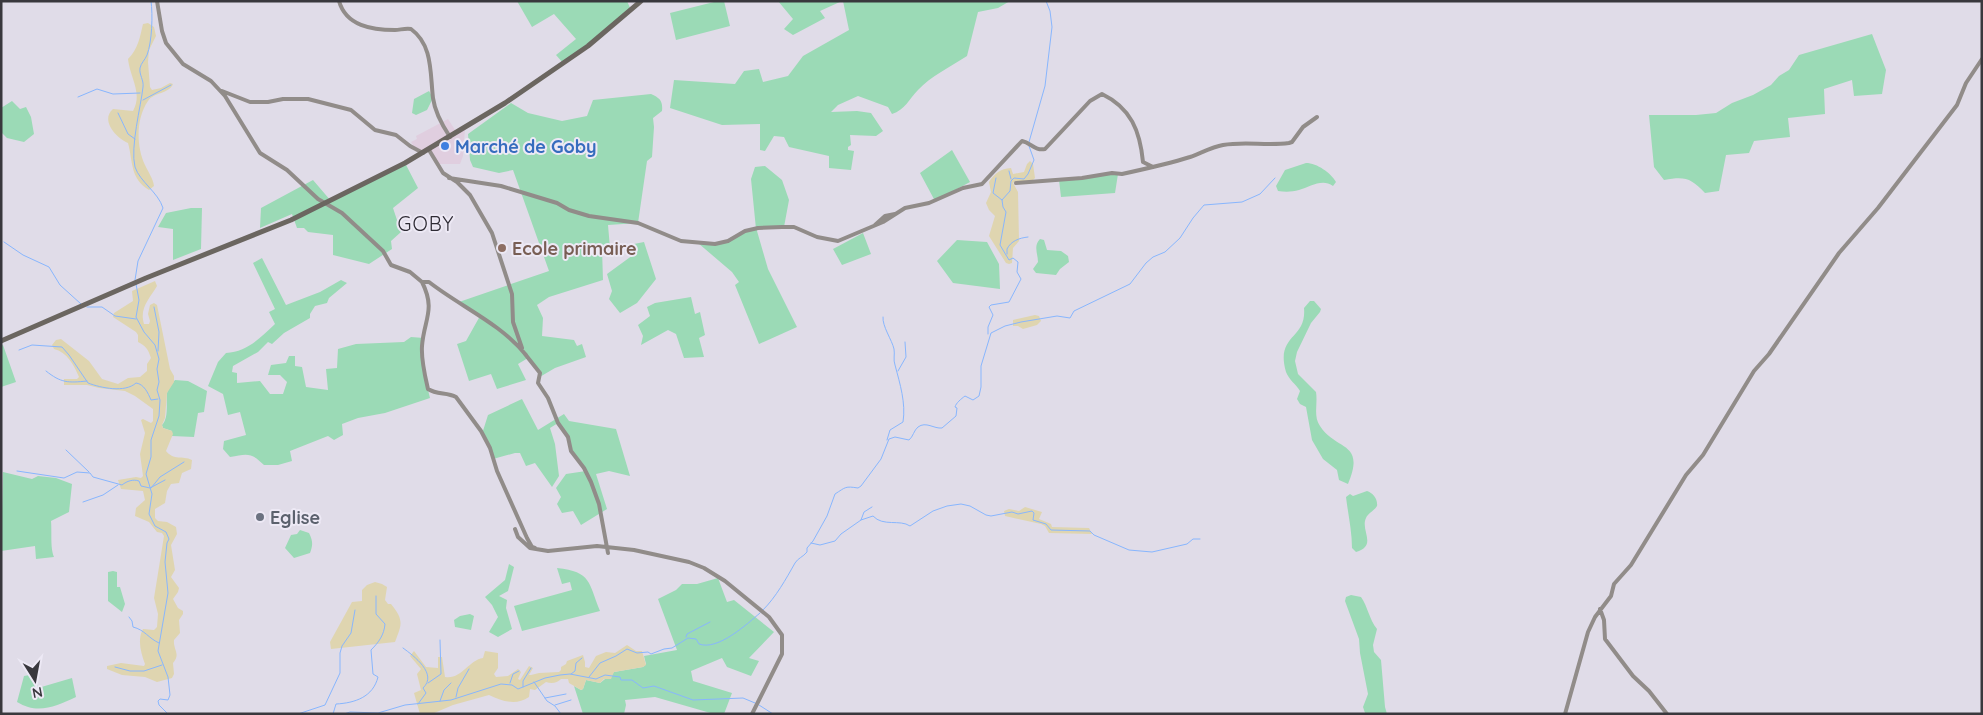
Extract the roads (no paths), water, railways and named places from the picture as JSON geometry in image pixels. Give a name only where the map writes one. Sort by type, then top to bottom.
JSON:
[{"type":"main road","points":[[1,341],[268,229],[326,203],[427,152],[505,103],[588,46],[641,1]]},
{"type":"street","points":[[157,1],[162,31],[166,42],[183,64],[211,81],[220,90],[250,133],[260,153],[279,164],[318,199],[342,213],[383,251],[389,264],[410,272],[422,282],[430,306],[422,346],[428,389],[435,393],[450,394],[456,397],[481,431],[490,448],[497,471],[527,538],[532,547],[538,550]]},
{"type":"street","points":[[339,1],[344,12],[356,24],[394,30],[411,29],[422,39],[429,58],[436,113],[450,137]]},
{"type":"street","points":[[1565,714],[1588,632],[1600,609],[1611,596],[1614,584],[1631,565],[1686,475],[1703,455],[1754,371],[1769,354],[1839,252],[1878,208],[1957,104],[1966,83],[1982,59]]},
{"type":"street","points":[[220,90],[250,102],[268,102],[283,99],[308,100],[351,110],[374,130],[396,135],[410,146],[427,152],[443,172],[470,194],[492,233],[512,294],[513,322],[516,336],[526,355]]},
{"type":"street","points":[[450,178],[501,186],[557,202],[569,210],[589,216],[638,223],[681,241],[715,244],[728,241],[745,231],[758,228],[782,227],[794,228],[816,237],[838,240],[874,227],[905,208],[929,203],[954,190],[982,184],[1022,141],[1029,143],[1038,150],[1045,150],[1090,101],[1102,94],[1115,100],[1132,120],[1141,141],[1143,162],[1153,167]]},
{"type":"street","points":[[1016,183],[1122,174],[1189,157],[1220,146],[1251,142],[1263,144],[1289,143],[1292,142],[1303,127],[1317,117]]},
{"type":"street","points":[[422,282],[429,282],[513,340],[540,373],[538,383],[548,398],[558,423],[568,437],[571,451],[584,468],[591,482],[599,504],[608,553]]},
{"type":"street","points":[[515,529],[524,544],[538,550],[548,551],[580,547],[634,550],[689,562],[704,568],[725,581],[769,617],[782,635],[783,649],[752,714]]},
{"type":"street","points":[[1600,609],[1604,620],[1603,634],[1605,639],[1633,676],[1649,691],[1667,714]]},
{"type":"waterway","points":[[135,280],[138,261],[163,208],[161,202],[137,172],[134,159],[135,138],[143,87],[140,68],[149,50],[152,21],[151,1]]},
{"type":"waterway","points":[[1029,142],[1045,86],[1052,27],[1050,11],[1046,1]]},
{"type":"waterway","points":[[143,100],[171,85]]},
{"type":"waterway","points":[[78,97],[97,89],[113,94],[140,93]]},
{"type":"waterway","points":[[118,113],[128,134],[135,139]]},
{"type":"waterway","points":[[988,334],[988,327],[993,315],[989,307],[1009,302],[1021,279],[1017,272],[1018,262],[1013,258],[1009,260],[1000,245],[1006,212],[1002,200],[1010,191],[1011,181],[1014,178],[1024,179],[1028,174],[1034,160],[1029,146]]},
{"type":"waterway","points":[[1009,171],[1011,179]]},
{"type":"waterway","points":[[996,178],[993,193],[1002,200]]},
{"type":"waterway","points":[[763,610],[776,594],[796,561],[807,552],[807,548],[827,516],[835,494],[846,488],[858,488],[861,486],[881,459],[889,439],[895,437],[909,440],[921,425],[942,428],[956,416],[957,408],[955,407],[960,400],[965,396],[973,400],[979,396],[981,366],[991,333],[1005,326],[1021,322],[1057,316],[1070,318],[1074,311],[1130,284],[1146,263],[1153,257],[1165,252],[1180,238],[1204,205],[1242,202],[1260,194],[1275,178]]},
{"type":"waterway","points":[[1007,254],[1007,249],[1013,242],[1028,237]]},
{"type":"waterway","points":[[4,242],[23,255],[49,267],[60,285],[81,304]]},
{"type":"waterway","points":[[136,284],[139,300],[136,317],[144,332],[155,345],[159,359],[157,369],[159,382],[157,390],[160,400],[159,416],[151,440],[151,457],[146,474],[152,494],[149,514],[155,526],[166,532],[169,539],[165,562],[168,593],[158,651],[168,677],[170,695],[168,700],[160,699],[158,701],[159,705],[168,714]]},
{"type":"waterway","points":[[87,307],[102,307],[115,316],[136,319]]},
{"type":"waterway","points":[[154,307],[159,332],[158,351]]},
{"type":"waterway","points":[[883,317],[884,325],[894,349],[894,363],[901,386],[904,408],[903,422],[890,430],[887,440]]},
{"type":"waterway","points":[[898,371],[906,357],[905,342]]},
{"type":"waterway","points":[[19,350],[32,345],[62,347],[88,383],[99,387],[119,389],[136,383],[143,387],[151,400],[158,399]]},
{"type":"waterway","points":[[46,371],[56,378],[65,381],[87,381]]},
{"type":"waterway","points":[[66,450],[89,472]]},
{"type":"waterway","points":[[151,488],[160,477],[184,462]]},
{"type":"waterway","points":[[17,471],[64,478],[77,472],[90,473],[93,477],[122,485],[126,482],[137,480],[141,486],[150,488],[165,480]]},
{"type":"waterway","points":[[83,502],[103,495],[118,485]]},
{"type":"waterway","points":[[861,520],[873,516],[882,521],[910,526],[933,511],[961,504],[991,516],[1032,511],[1034,513],[1033,520],[1046,524],[1051,530],[1090,531],[1094,535],[1129,550],[1152,552],[1187,544],[1193,539],[1200,539]]},
{"type":"waterway","points":[[811,543],[820,545],[835,541],[841,534],[861,520],[864,512],[872,507]]},
{"type":"waterway","points":[[333,714],[336,704],[362,698],[376,684],[378,677],[373,674],[371,650],[381,638],[385,624],[376,614],[376,596]]},
{"type":"waterway","points":[[298,714],[325,705],[340,673],[340,653],[342,646],[351,633],[355,610]]},
{"type":"waterway","points":[[589,677],[600,663],[627,649],[637,653],[648,652],[651,654],[672,648],[688,638],[696,639],[699,644],[715,644],[732,635],[760,613]]},
{"type":"waterway","points":[[129,617],[133,627],[141,630],[159,643]]},
{"type":"waterway","points":[[686,637],[687,634],[710,622]]},
{"type":"waterway","points":[[428,683],[441,674],[440,640]]},
{"type":"waterway","points":[[403,648],[423,666],[428,677],[427,683],[423,688],[426,693],[418,704]]},
{"type":"waterway","points":[[571,674],[575,671],[576,663],[582,658]]},
{"type":"waterway","points":[[115,667],[130,671],[144,671],[162,665]]},
{"type":"waterway","points":[[523,687],[523,681],[531,668]]},
{"type":"waterway","points":[[456,697],[458,688],[469,669]]},
{"type":"waterway","points":[[510,683],[513,674],[519,671]]},
{"type":"waterway","points":[[344,714],[350,712],[378,713],[405,705],[451,700],[501,684],[512,685],[518,689],[545,678],[570,674],[596,679],[605,675],[620,677],[621,680],[632,680],[643,688],[654,686],[693,700],[743,698],[755,703]]},
{"type":"waterway","points":[[534,682],[547,701],[555,706],[561,714]]},
{"type":"waterway","points":[[440,701],[444,690],[451,683]]},
{"type":"waterway","points":[[545,698],[566,694]]},
{"type":"waterway","points":[[555,705],[571,700]]},
{"type":"waterway","points":[[759,705],[773,714]]},
{"type":"place","name":"Marché de Goby","points":[[445,146]]},
{"type":"place","name":"Ecole primaire","points":[[502,248]]},
{"type":"place","name":"Eglise","points":[[260,517]]},
{"type":"district","name":"GOBY","points":[[426,223]]}]
